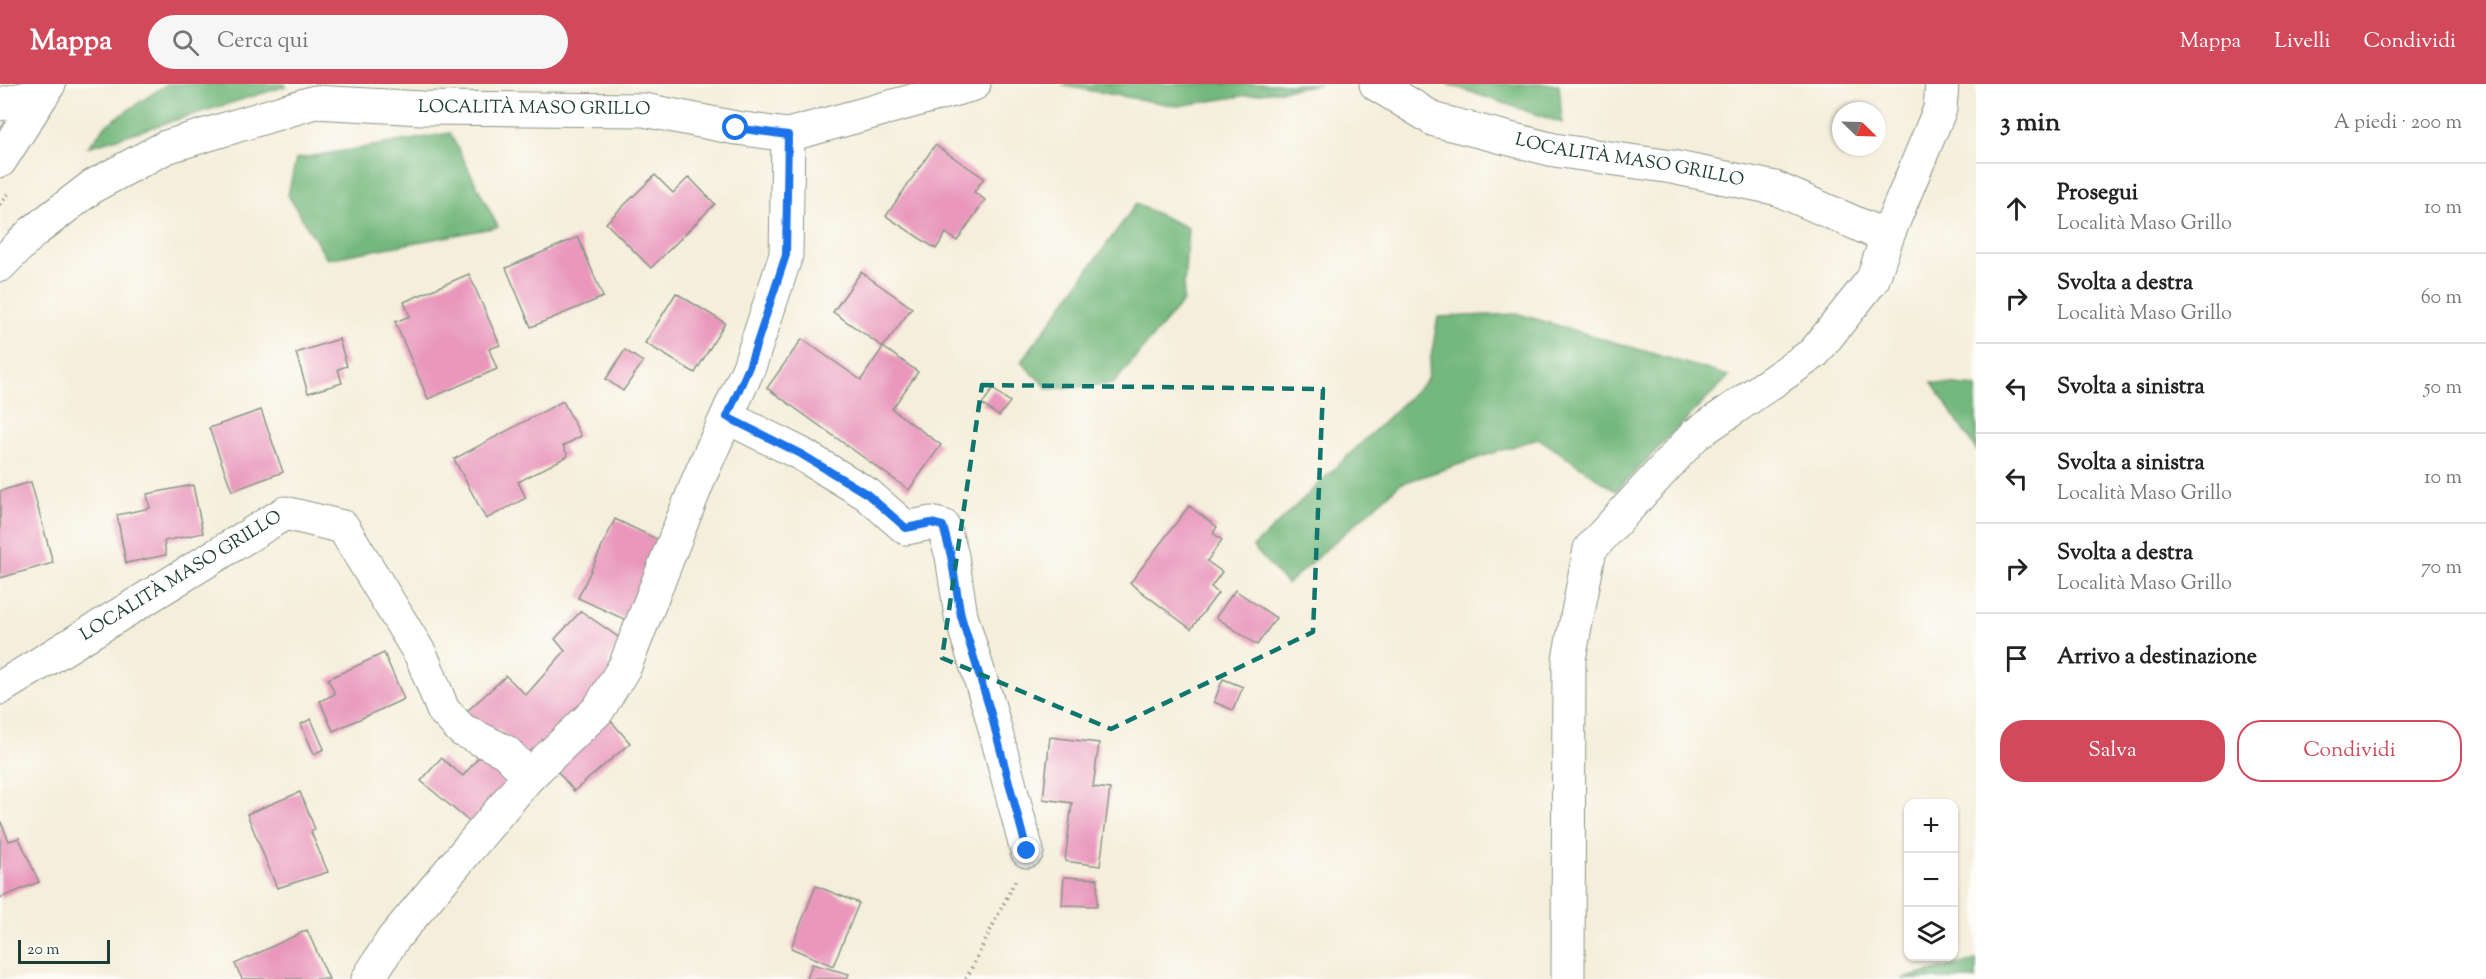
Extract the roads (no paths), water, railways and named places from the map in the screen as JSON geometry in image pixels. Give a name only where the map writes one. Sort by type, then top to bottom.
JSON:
[{"type":"street","name":"LOCALITÀ MASO GRILLO","points":[[0,265],[33,232],[93,186],[166,147],[315,102],[422,108],[644,110],[736,128],[788,135],[974,84]]},
{"type":"street","name":"LOCALITÀ MASO GRILLO","points":[[1376,84],[1435,120],[1554,150],[1672,167],[1775,188],[1887,237]]},
{"type":"street","points":[[1568,979],[1569,660],[1590,549],[1695,435],[1814,353],[1873,279],[1941,96],[1962,84]]},
{"type":"street","points":[[0,104],[46,89]]},
{"type":"street","points":[[0,161],[46,89]]},
{"type":"street","points":[[368,979],[393,939],[529,776],[598,710],[625,666],[700,476],[749,367],[786,255],[788,135]]},
{"type":"street","points":[[727,417],[801,454],[867,494],[906,528],[931,523],[943,526],[951,556],[961,616],[990,710],[1027,851]]},
{"type":"street","name":"LOCALITÀ MASO GRILLO","points":[[0,688],[285,513],[343,527],[422,657],[443,710],[462,730],[506,752],[529,776]]}]
